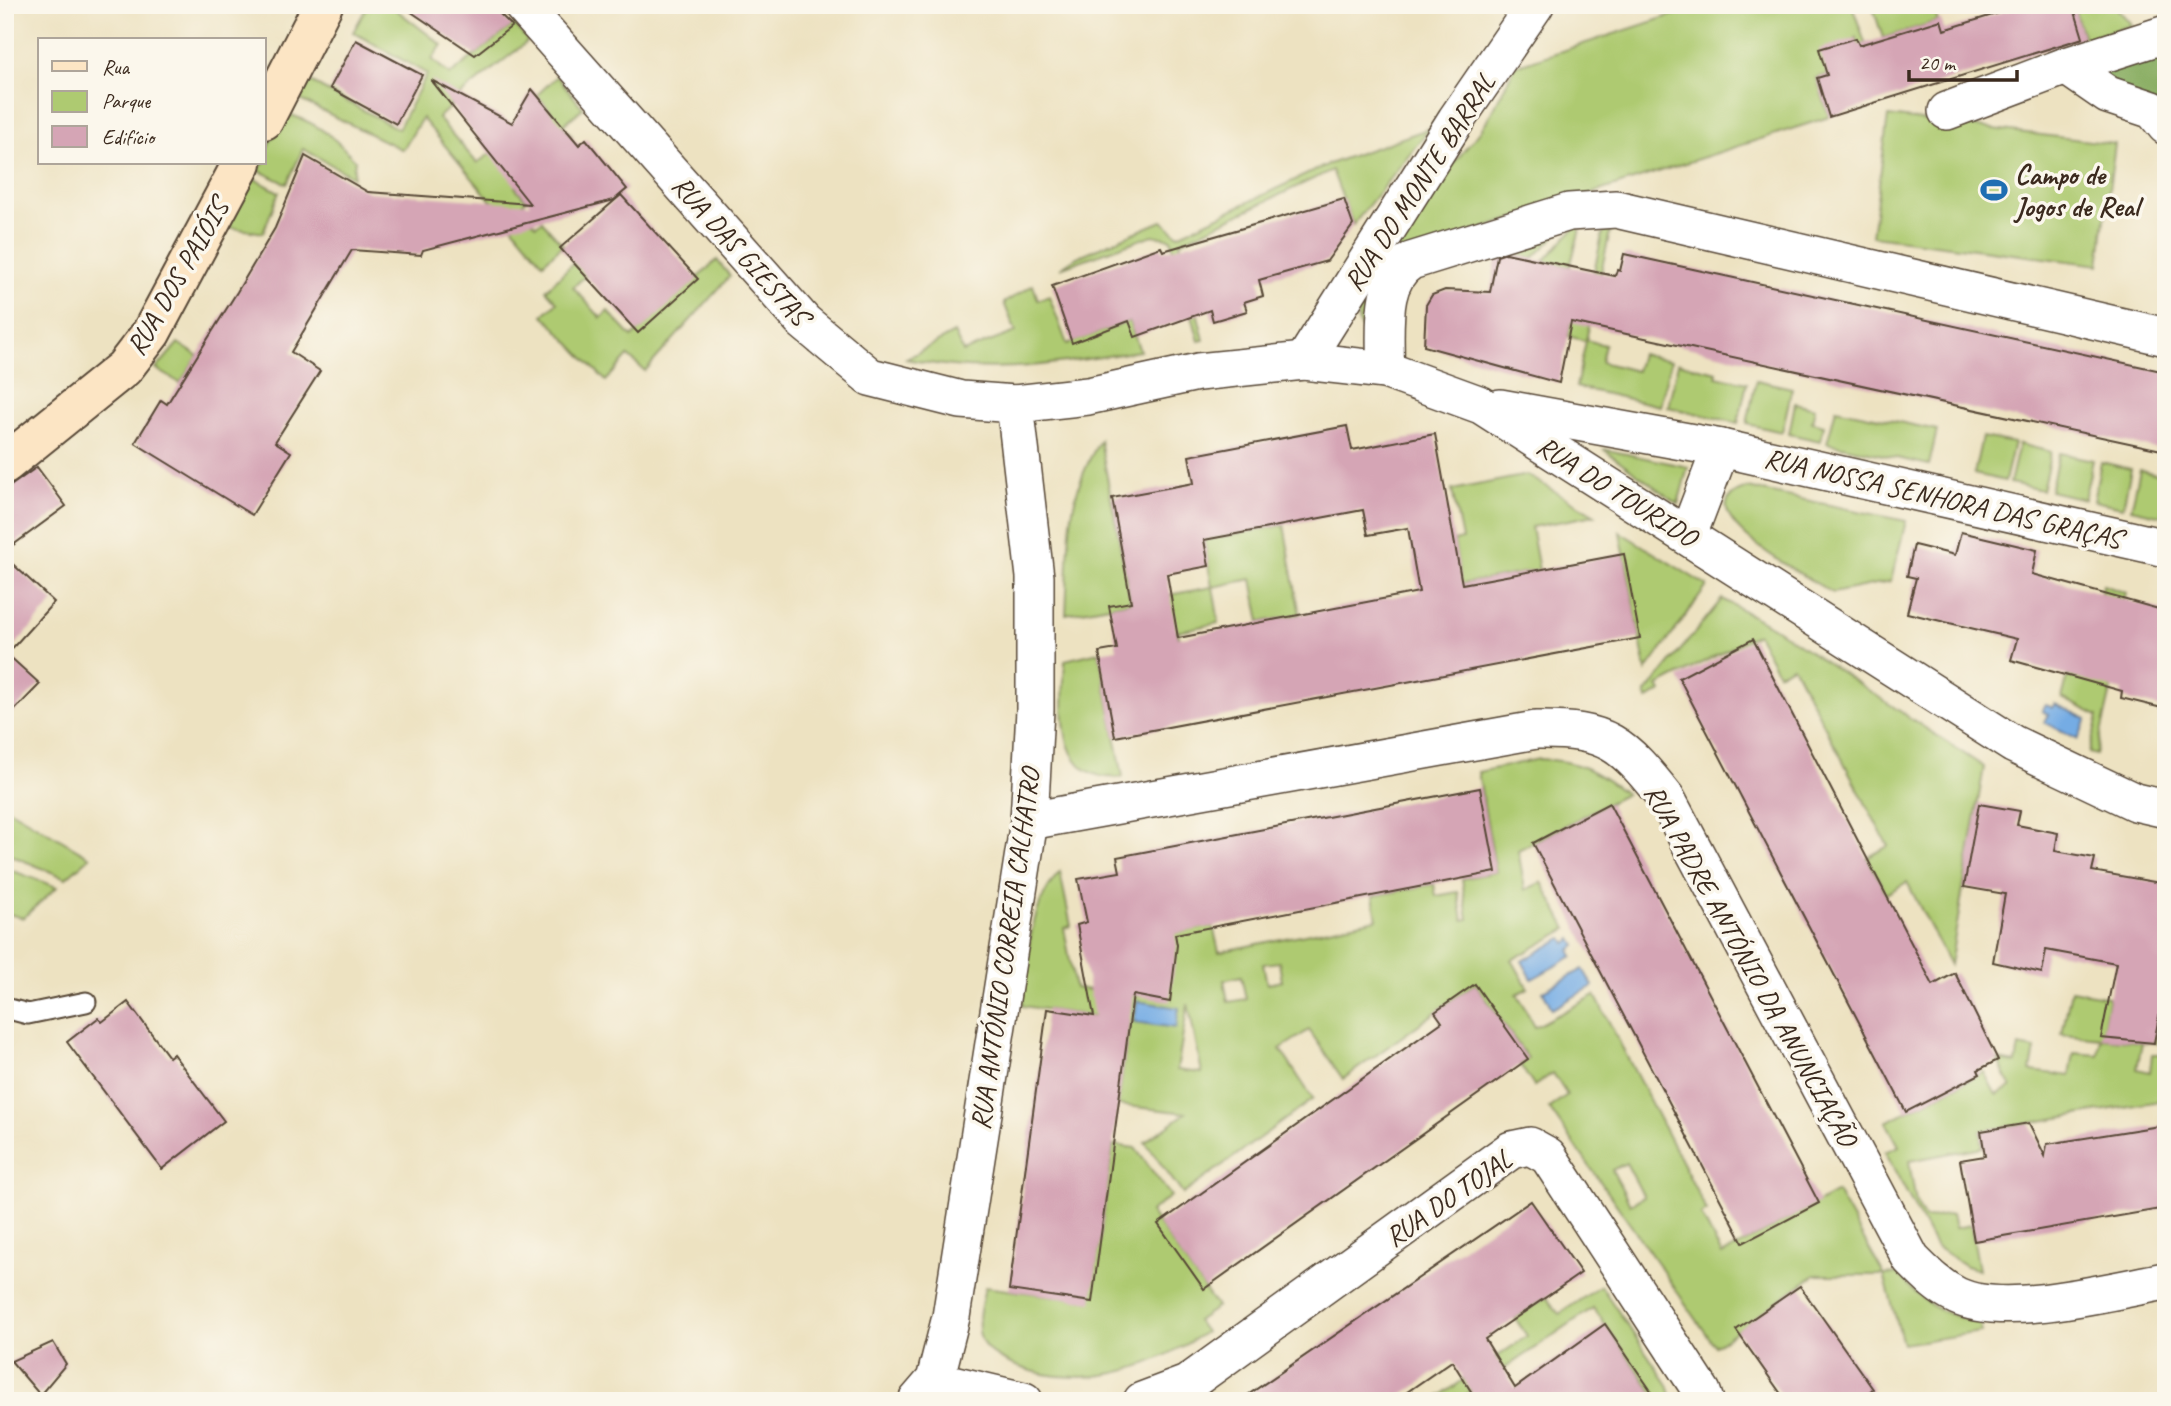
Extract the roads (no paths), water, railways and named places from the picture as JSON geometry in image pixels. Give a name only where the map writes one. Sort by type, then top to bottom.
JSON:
[{"type":"street","points":[[266,116],[323,5]]},
{"type":"street","name":"RUA DAS GIESTAS","points":[[522,5],[804,322],[870,377],[961,400],[1014,404]]},
{"type":"street","name":"RUA DO MONTE BARRAL","points":[[1304,361],[1456,120],[1535,5]]},
{"type":"street","points":[[1947,111],[2066,66],[2166,34]]},
{"type":"street","points":[[2066,66],[2108,95],[2153,110],[2166,127]]},
{"type":"street","name":"RUA DOS PAIÓIS","points":[[5,464],[124,368],[151,334],[241,164]]},
{"type":"street","points":[[1385,370],[1389,286],[1398,270],[1411,261],[1569,212],[1616,209],[2166,337]]},
{"type":"street","name":"RUA DO TOURIDO","points":[[1014,404],[1088,396],[1198,372],[1304,361],[1385,370],[1481,405],[2013,744],[2135,802],[2166,810]]},
{"type":"street","name":"RUA ANTÓNIO CORREIA CALHATRO","points":[[926,1390],[951,1317],[1029,821],[1035,710],[1035,578],[1014,404]]},
{"type":"street","name":"RUA NOSSA SENHORA DAS GRAÇAS","points":[[1481,405],[1721,448],[2166,548]]},
{"type":"street","points":[[1688,535],[1721,448]]},
{"type":"street","name":"RUA PADRE ANTÓNIO DA ANUNCIAÇÃO","points":[[1029,821],[1536,730],[1569,730],[1604,737],[1633,757],[1666,798],[1911,1259],[1935,1282],[1958,1296],[1986,1305],[2023,1304],[2166,1281]]},
{"type":"street","name":"RUA DO TOJAL","points":[[1142,1401],[1187,1384],[1511,1150],[1530,1146],[1548,1156],[1702,1392],[1705,1401]]},
{"type":"street","points":[[926,1390],[1024,1401]]},
{"type":"lane","points":[[5,1008],[28,1014],[86,1002]]},
{"type":"water","points":[[2055,704],[2087,719],[2078,739],[2044,722],[2048,714],[2042,711],[2046,705],[2053,708]]},
{"type":"water","points":[[1563,938],[1566,943],[1572,939],[1576,946],[1570,950],[1573,956],[1532,979],[1522,961]]},
{"type":"water","points":[[1583,969],[1593,986],[1552,1009],[1543,991]]},
{"type":"water","points":[[1137,1001],[1179,1008],[1176,1028],[1134,1022]]},
{"type":"place","name":"Campo de Jogos de Real","points":[[1994,190]]}]
